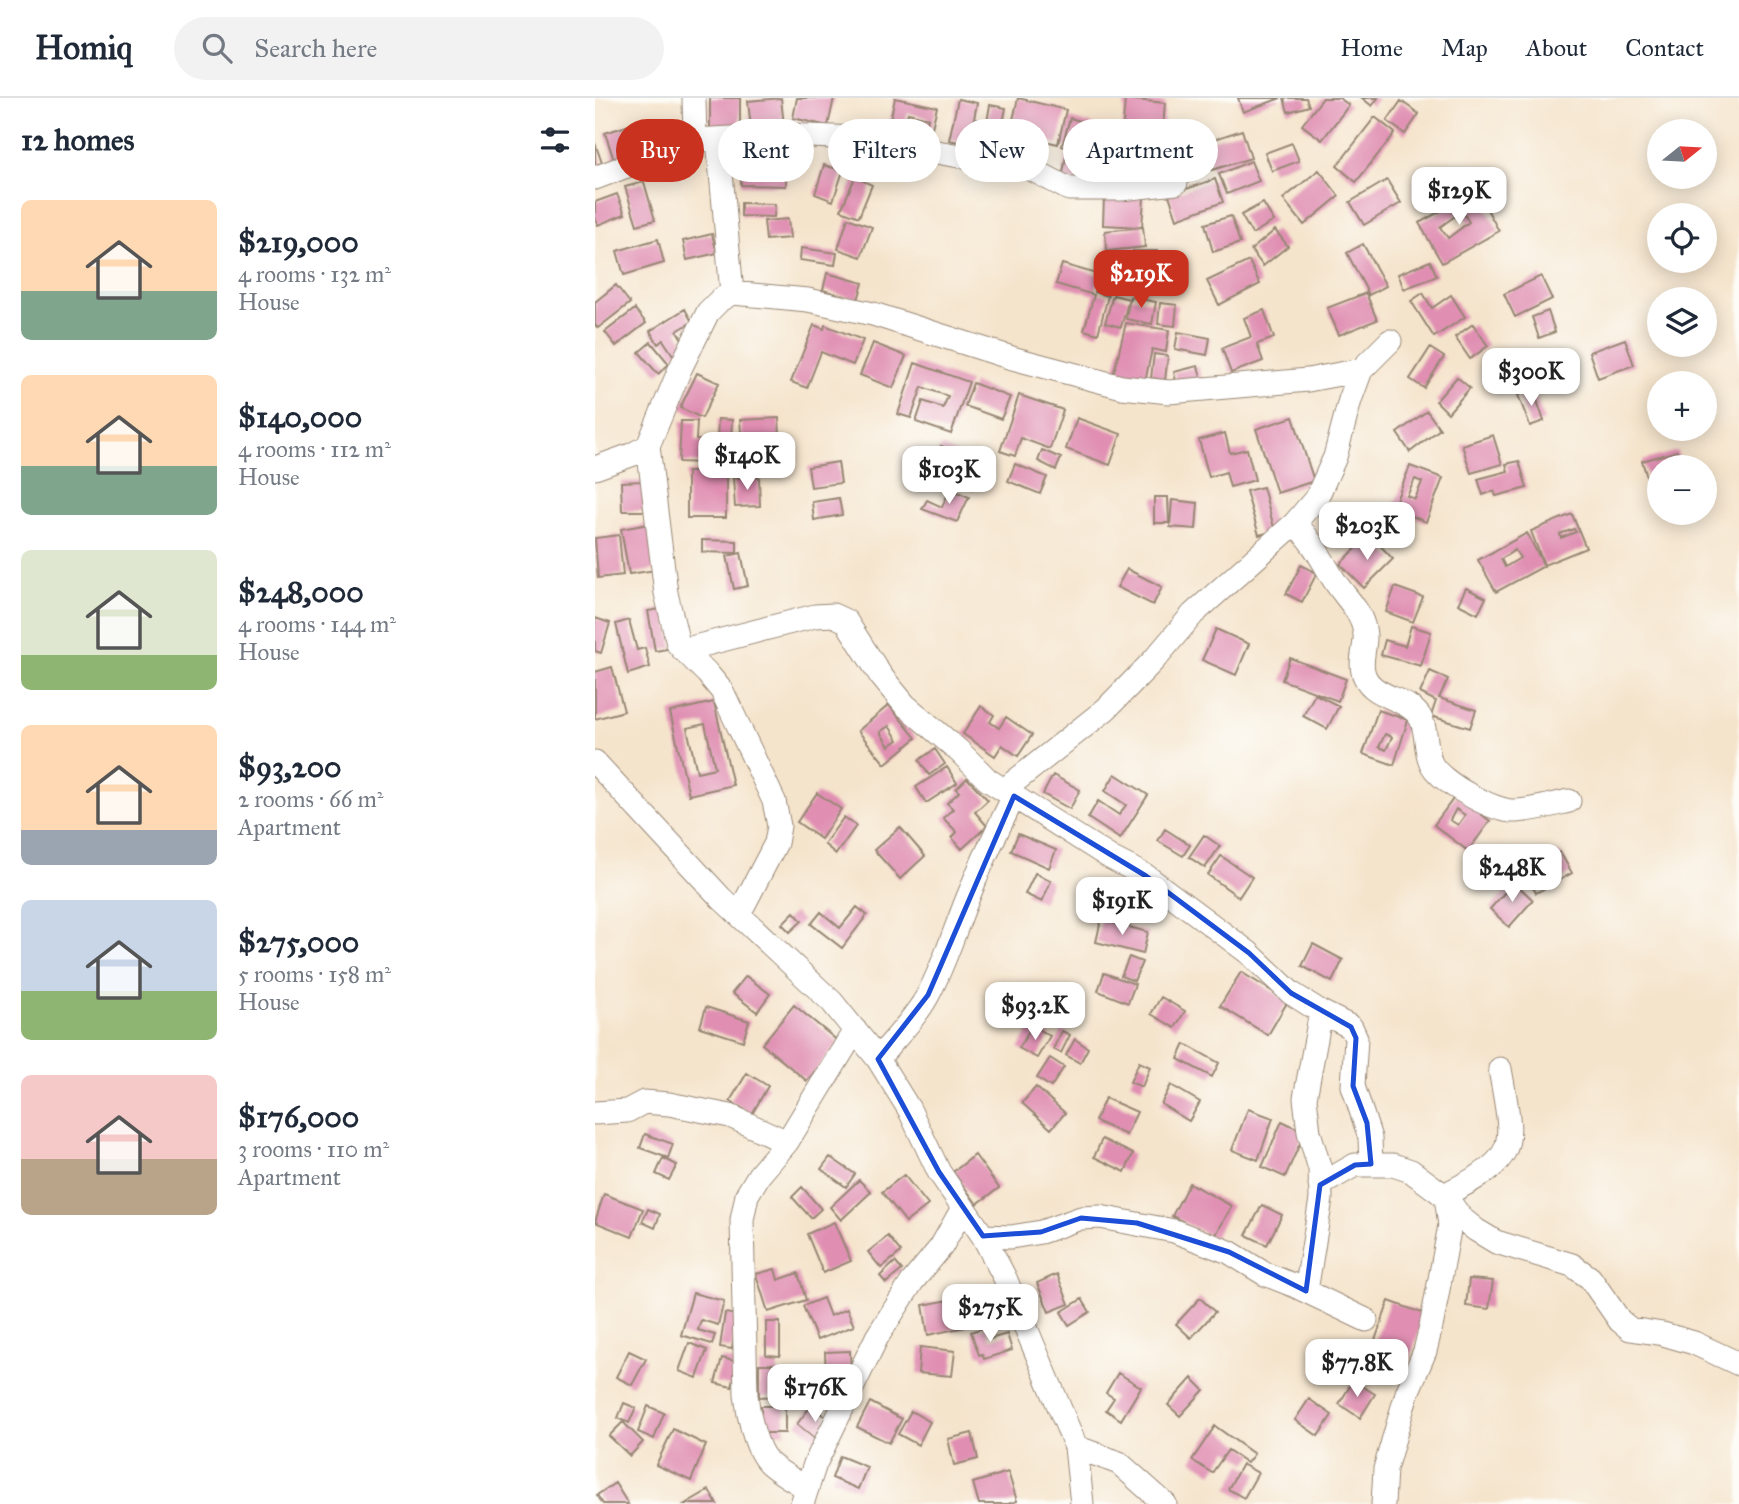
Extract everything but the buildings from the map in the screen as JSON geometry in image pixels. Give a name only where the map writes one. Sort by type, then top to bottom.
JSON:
[{"type":"street","points":[[694,98],[706,140],[732,293]]},
{"type":"street","points":[[595,178],[706,140],[787,135],[856,138],[1029,167],[1069,189],[1121,189],[1176,183]]},
{"type":"street","points":[[739,914],[776,843],[779,826],[774,801],[722,691],[678,644],[666,593],[648,446],[680,369],[708,312],[720,300],[732,293],[808,300],[873,314],[999,354],[1122,387],[1182,391],[1308,380],[1361,370]]},
{"type":"street","points":[[878,1059],[928,995],[951,945],[1009,793],[1105,709],[1153,661],[1193,614],[1294,523],[1317,497],[1335,457],[1361,370],[1390,341]]},
{"type":"street","points":[[595,468],[648,446]]},
{"type":"street","points":[[1294,523],[1312,542],[1338,586],[1355,607],[1365,635],[1363,675],[1370,684],[1409,706],[1419,715],[1425,729],[1428,756],[1438,775],[1479,800],[1514,812],[1569,801]]},
{"type":"street","points":[[684,650],[815,616],[840,617],[854,630],[881,676],[905,705],[958,750],[988,780],[1111,858],[1146,876],[1249,953],[1291,993],[1351,1027],[1356,1038],[1353,1086],[1370,1138],[1371,1164]]},
{"type":"street","points":[[595,762],[739,914],[832,1002],[878,1059],[909,1109],[939,1172],[983,1236],[1005,1278],[1076,1447],[1082,1504]]},
{"type":"street","points":[[1306,1291],[1321,1199],[1320,1169],[1309,1132],[1305,1098],[1321,1012]]},
{"type":"street","points":[[855,1030],[787,1142],[759,1175],[747,1195],[742,1220],[748,1413],[762,1456],[805,1496],[815,1464],[877,1337],[912,1282],[941,1247],[963,1208]]},
{"type":"street","points":[[1445,1196],[1493,1167],[1507,1148],[1509,1135],[1500,1069]]},
{"type":"street","points":[[595,1113],[627,1111],[643,1102],[669,1104],[730,1116],[787,1142]]},
{"type":"street","points":[[1320,1185],[1355,1165],[1393,1164],[1412,1171],[1445,1196],[1461,1218],[1476,1230],[1496,1242],[1571,1265],[1590,1278],[1621,1321],[1630,1329],[1663,1334],[1694,1343],[1739,1364]]},
{"type":"street","points":[[1383,1504],[1385,1469],[1407,1393],[1425,1351],[1432,1322],[1450,1225],[1445,1196]]},
{"type":"street","points":[[983,1236],[1011,1237],[1041,1232],[1081,1218],[1100,1217],[1174,1231],[1230,1252],[1265,1274],[1366,1320]]},
{"type":"street","points":[[1076,1447],[1119,1463],[1165,1504]]},
{"type":"highlighted area","points":[[1014,796],[1146,876],[1249,953],[1291,993],[1351,1027],[1356,1038],[1353,1086],[1367,1123],[1371,1164],[1355,1165],[1320,1185],[1306,1291],[1229,1252],[1137,1223],[1081,1218],[1041,1232],[983,1236],[939,1172],[878,1059],[928,995]]}]
